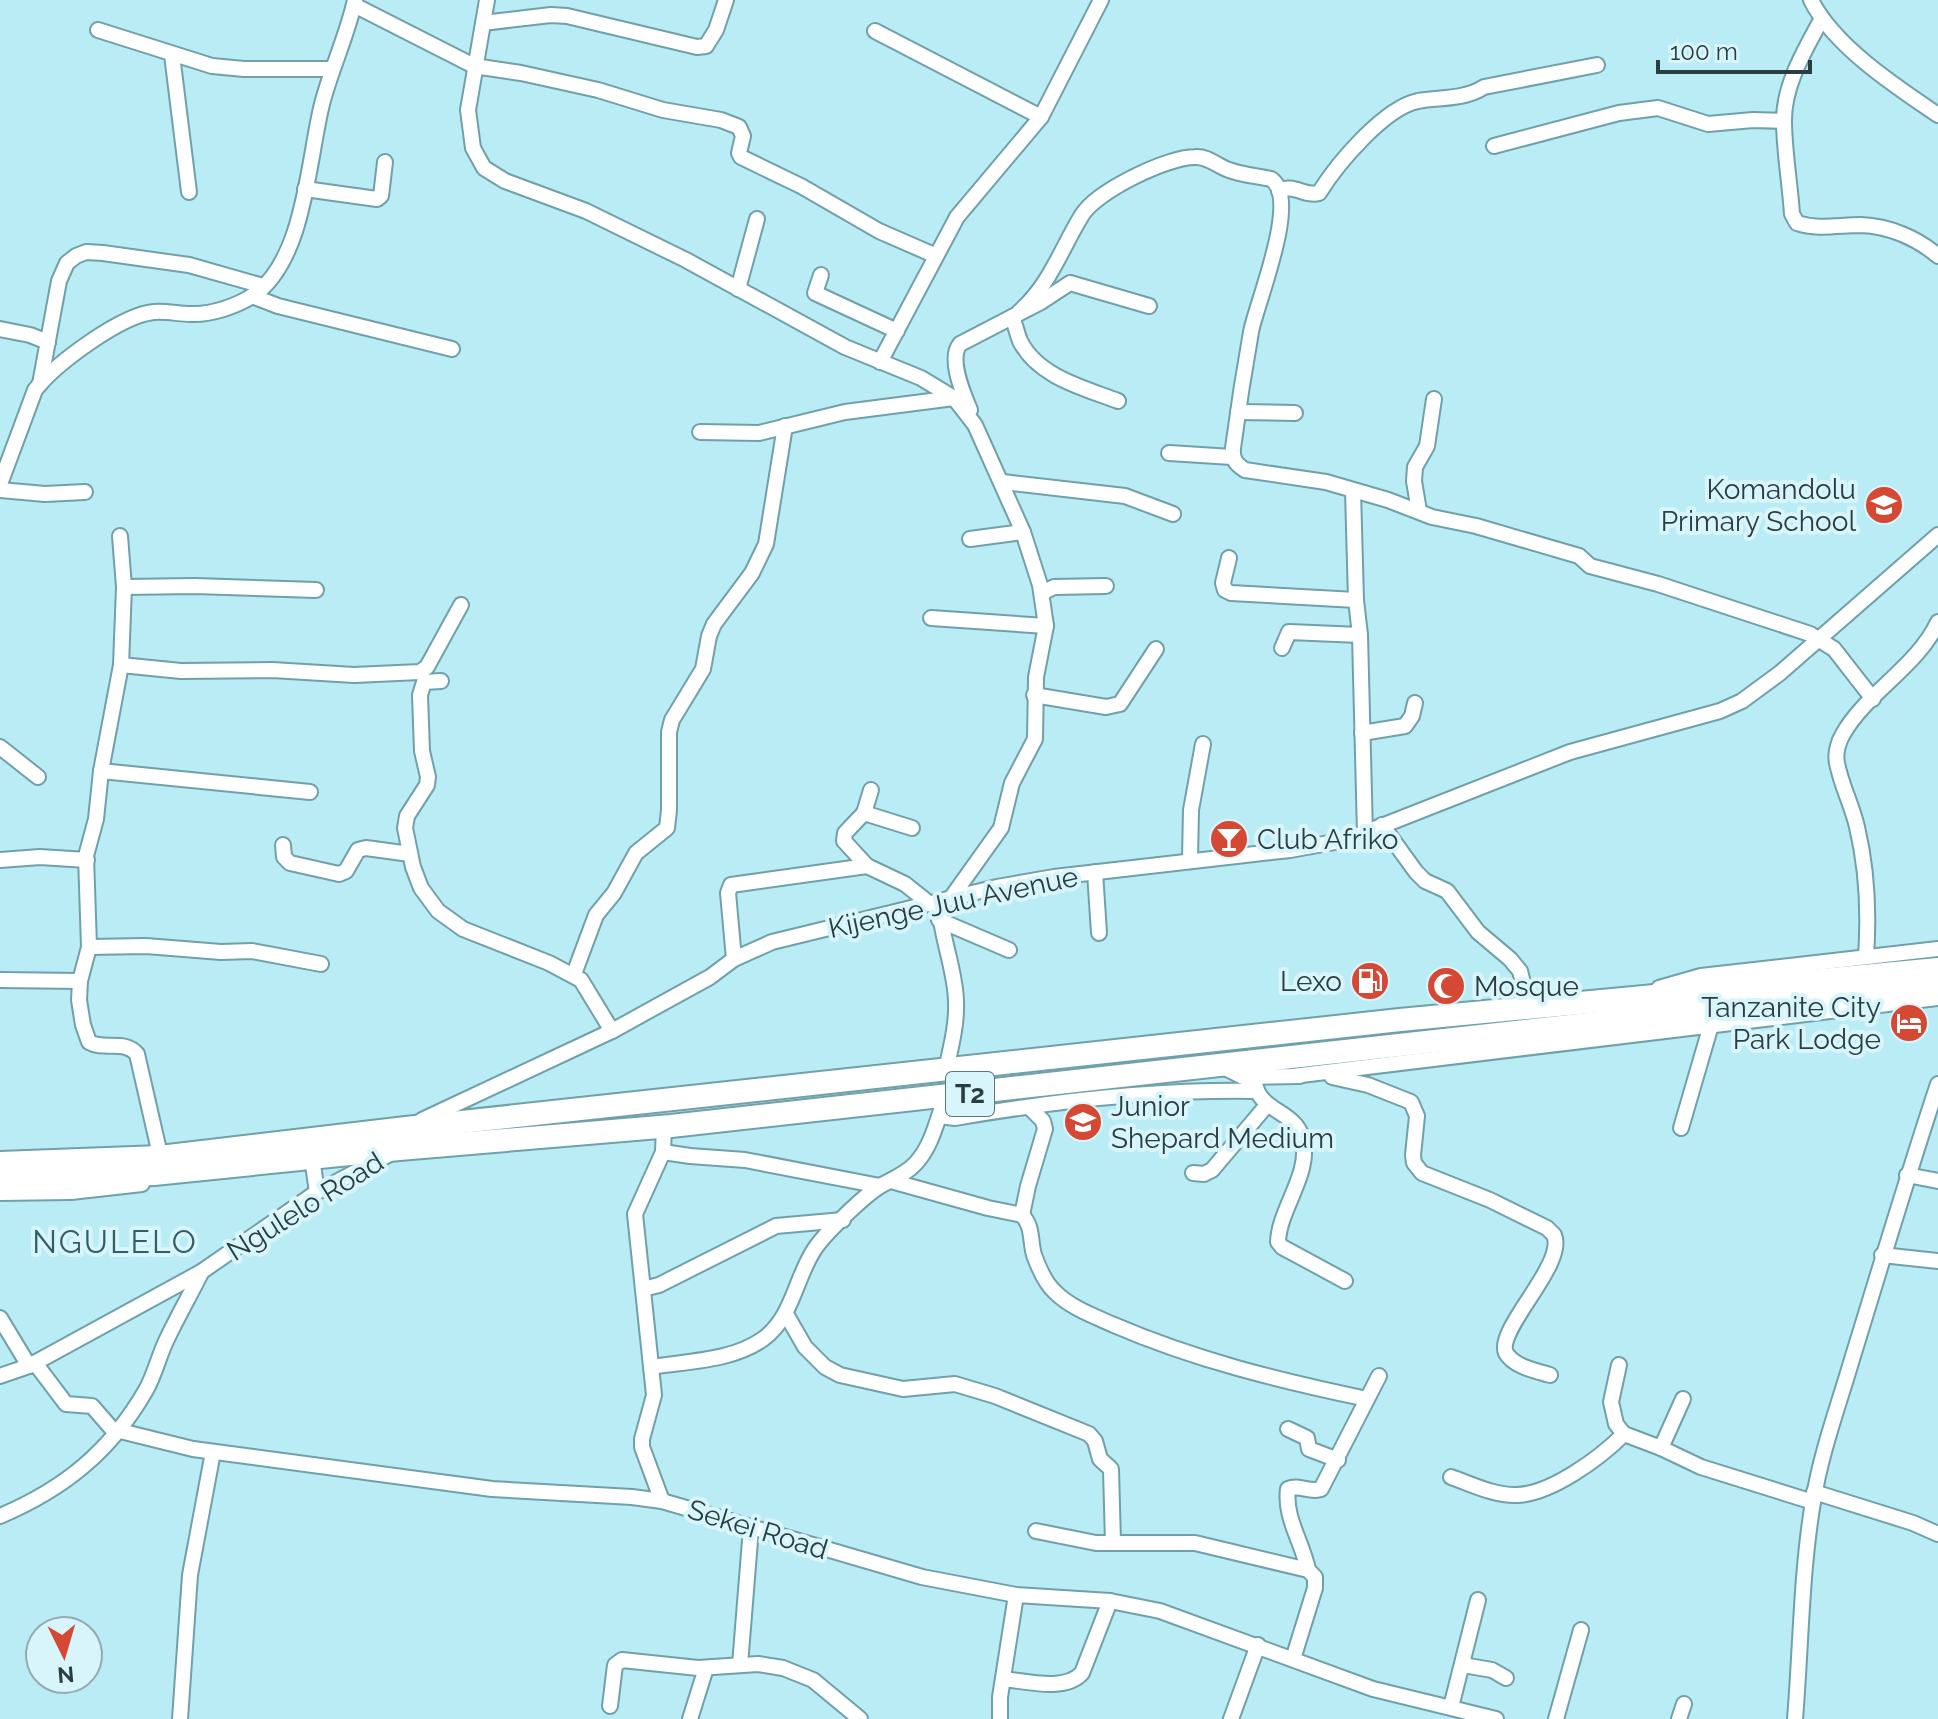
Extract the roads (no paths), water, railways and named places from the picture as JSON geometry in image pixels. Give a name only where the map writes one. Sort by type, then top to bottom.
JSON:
[{"type":"highway","name":"T2","points":[[0,1180],[221,1169],[312,1158],[402,1138],[602,1107],[1529,1007],[1938,969]]},
{"type":"highway","name":"T2","points":[[0,1163],[160,1157],[402,1138],[602,1132],[943,1106],[1219,1065],[1938,985]]},
{"type":"highway","points":[[667,1127],[671,1099]]},
{"type":"highway","points":[[602,1107],[602,1132]]},
{"type":"street","points":[[487,0],[468,110],[473,148],[484,168],[505,181],[586,211],[832,341],[921,378],[954,398],[975,425]]},
{"type":"street","points":[[483,23],[567,16],[697,47],[706,46],[716,30],[726,0]]},
{"type":"street","points":[[880,362],[934,255],[962,209],[1041,117],[1101,0]]},
{"type":"street","points":[[1811,0],[1821,20],[1869,64],[1938,115]]},
{"type":"street","points":[[85,492],[45,494],[0,487],[35,390],[70,357],[134,316],[154,312],[216,312],[258,291],[284,258],[305,189],[332,69],[355,3],[474,66],[598,90],[663,110],[721,120],[739,127],[743,136],[741,157],[801,186],[879,231],[934,255]]},
{"type":"street","points":[[1821,20],[1799,62],[1788,93],[1784,121],[1792,214],[1797,223],[1811,227],[1864,225],[1894,231],[1922,242],[1938,256]]},
{"type":"street","points":[[98,30],[172,55],[231,69],[332,69]]},
{"type":"street","points":[[875,31],[1041,117]]},
{"type":"street","points":[[172,55],[189,192]]},
{"type":"street","points":[[1279,191],[1289,187],[1311,194],[1319,193],[1342,160],[1374,129],[1415,101],[1472,95],[1484,87],[1597,65]]},
{"type":"street","points":[[1494,146],[1619,113],[1658,108],[1708,124],[1784,121]]},
{"type":"street","points":[[1015,314],[1043,286],[1085,210],[1099,198],[1148,171],[1197,156],[1225,169],[1276,182],[1279,191],[1277,246],[1254,321],[1232,457]]},
{"type":"street","points":[[305,189],[377,199],[381,196],[385,162]]},
{"type":"street","points":[[738,289],[757,219]]},
{"type":"street","points":[[40,384],[52,313],[63,272],[67,263],[86,252],[189,265],[258,291],[278,306],[452,349]]},
{"type":"street","points":[[821,275],[815,293],[897,331]]},
{"type":"street","points":[[946,1070],[955,1028],[956,998],[939,920],[940,901],[1001,828],[1012,783],[1035,739],[1034,695],[1046,626],[1042,593],[1023,532],[975,425],[962,388],[956,348],[1072,283],[1149,306]]},
{"type":"street","points":[[1015,314],[1021,342],[1045,369],[1061,379],[1118,401]]},
{"type":"street","points":[[0,329],[48,342]]},
{"type":"street","points":[[700,432],[759,433],[874,407],[954,398]]},
{"type":"street","points":[[1419,511],[1415,467],[1427,446],[1434,399]]},
{"type":"street","points":[[1238,412],[1295,413]]},
{"type":"street","points":[[574,974],[596,915],[614,893],[636,853],[667,828],[669,732],[672,720],[703,669],[714,624],[752,573],[766,544],[785,426]]},
{"type":"street","points":[[1169,453],[1232,457],[1245,470],[1326,482],[1432,517],[1476,526],[1579,556],[1590,566],[1658,584],[1819,639],[1834,649],[1873,699]]},
{"type":"street","points":[[1003,482],[1125,496],[1173,514]]},
{"type":"street","points":[[1353,491],[1365,834]]},
{"type":"street","points":[[970,539],[1023,532]]},
{"type":"street","name":"Kijenge Juu Avenue","points":[[402,1138],[612,1031],[684,992],[734,959],[772,942],[1026,882],[1190,859],[1323,845],[1365,834],[1570,752],[1720,711],[1758,690],[1938,535]]},
{"type":"street","points":[[120,536],[124,587],[121,665],[101,771],[96,819],[88,841],[89,947],[80,981],[81,1018],[89,1042],[99,1046],[128,1047],[137,1054],[158,1146]]},
{"type":"street","points":[[1229,558],[1223,583],[1225,590],[1231,593],[1356,600]]},
{"type":"street","points":[[124,587],[223,586],[316,590]]},
{"type":"street","points":[[1042,593],[1054,587],[1106,586]]},
{"type":"street","points":[[121,665],[181,671],[272,670],[354,675],[420,672],[427,667],[461,605]]},
{"type":"street","points":[[931,618],[1046,626]]},
{"type":"street","points":[[1866,956],[1867,901],[1861,850],[1853,811],[1836,760],[1841,735],[1924,645],[1938,622]]},
{"type":"street","points":[[1282,648],[1289,632],[1360,635]]},
{"type":"street","points":[[1034,695],[1106,707],[1120,704],[1156,649]]},
{"type":"street","points":[[441,681],[424,682],[420,695],[422,751],[428,777],[427,785],[407,816],[405,828],[421,888],[449,922],[574,974],[588,988],[612,1031]]},
{"type":"street","points":[[1362,733],[1405,726],[1412,716],[1415,703]]},
{"type":"street","points":[[1190,859],[1191,810],[1203,744]]},
{"type":"street","points":[[0,747],[38,777]]},
{"type":"street","points":[[101,771],[310,792]]},
{"type":"street","points":[[871,790],[864,813],[843,837],[867,866],[940,901]]},
{"type":"street","points":[[864,813],[912,828]]},
{"type":"street","points":[[1382,825],[1416,872],[1425,881],[1447,891],[1478,932],[1520,971],[1529,1007]]},
{"type":"street","points":[[283,845],[284,857],[290,863],[339,874],[346,871],[358,850],[366,848],[410,854]]},
{"type":"street","points":[[0,860],[40,857],[87,860]]},
{"type":"street","points":[[734,959],[728,893],[731,885],[867,866]]},
{"type":"street","points":[[1095,872],[1099,933]]},
{"type":"street","points":[[939,920],[1009,950]]},
{"type":"street","points":[[89,947],[252,951],[321,964]]},
{"type":"street","points":[[1620,999],[1701,976],[1938,949]]},
{"type":"street","points":[[0,980],[80,981]]},
{"type":"street","points":[[943,1106],[951,1118],[1121,1095],[1255,1084],[1293,1076],[1938,998]]},
{"type":"street","points":[[1681,1128],[1711,1025]]},
{"type":"street","points":[[1219,1065],[1255,1084],[1267,1105],[1292,1120],[1301,1134],[1301,1167],[1278,1242],[1345,1281]]},
{"type":"street","points":[[1293,1076],[1350,1080],[1411,1102],[1417,1116],[1414,1163],[1422,1173],[1490,1200],[1547,1228],[1554,1235],[1556,1251],[1511,1329],[1505,1346],[1507,1354],[1515,1362],[1550,1375]]},
{"type":"street","points":[[1795,1719],[1803,1566],[1813,1497],[1882,1255],[1937,1091]]},
{"type":"street","points":[[1193,1173],[1204,1174],[1212,1170],[1267,1105]]},
{"type":"street","points":[[651,1367],[744,1351],[766,1337],[786,1314],[814,1249],[886,1183],[907,1172],[918,1161],[932,1137],[943,1106]]},
{"type":"street","points":[[1022,1215],[1045,1129],[1040,1117],[1030,1108]]},
{"type":"street","points":[[662,1501],[642,1447],[654,1395],[636,1211],[663,1152],[667,1127]]},
{"type":"street","name":"Ngulelo Road","points":[[0,1376],[32,1364],[201,1272],[402,1138]]},
{"type":"street","points":[[663,1152],[745,1160],[886,1183],[1022,1215],[1029,1225],[1034,1255],[1044,1276],[1053,1291],[1074,1306],[1164,1347],[1304,1387],[1367,1399]]},
{"type":"street","points":[[312,1158],[317,1192]]},
{"type":"street","points":[[0,1193],[71,1192],[137,1185],[221,1169]]},
{"type":"street","points":[[1907,1175],[1938,1181]]},
{"type":"street","points":[[643,1289],[659,1285],[776,1226],[843,1220]]},
{"type":"street","points":[[1882,1255],[1938,1261]]},
{"type":"street","points":[[0,1516],[37,1500],[72,1478],[120,1430],[147,1389],[166,1341],[201,1272]]},
{"type":"street","points":[[786,1314],[805,1347],[825,1367],[840,1375],[903,1389],[955,1384],[995,1396],[1089,1434],[1095,1441],[1101,1461],[1111,1469],[1113,1543]]},
{"type":"street","name":"Sekei Road","points":[[0,1318],[32,1364],[66,1404],[92,1406],[107,1426],[158,1441],[213,1452],[492,1489],[662,1501],[922,1577],[1016,1595],[1110,1601],[1160,1611],[1373,1689],[1496,1719]]},
{"type":"street","points":[[1619,1365],[1611,1402],[1616,1424],[1624,1434],[1701,1467],[1913,1523],[1938,1534]]},
{"type":"street","points":[[1308,1570],[1289,1515],[1287,1492],[1294,1487],[1320,1490],[1379,1376]]},
{"type":"street","points":[[1661,1448],[1683,1399]]},
{"type":"street","points":[[1288,1429],[1307,1438],[1308,1448],[1338,1460]]},
{"type":"street","points":[[1451,1477],[1509,1495],[1531,1492],[1583,1468],[1624,1434]]},
{"type":"street","points":[[180,1719],[190,1575],[213,1452]]},
{"type":"street","points":[[740,1665],[751,1528]]},
{"type":"street","points":[[1036,1531],[1096,1543],[1195,1543],[1308,1570],[1315,1577],[1315,1588],[1293,1659]]},
{"type":"street","points":[[1000,1719],[1016,1595]]},
{"type":"street","points":[[1451,1707],[1478,1600]]},
{"type":"street","points":[[1003,1679],[1062,1684],[1077,1678],[1082,1673],[1110,1601]]},
{"type":"street","points":[[1556,1719],[1581,1630]]},
{"type":"street","points":[[1231,1719],[1258,1645]]},
{"type":"street","points":[[610,1706],[615,1665],[622,1660],[706,1668],[758,1664],[797,1671],[813,1680],[860,1719]]},
{"type":"street","points":[[1463,1665],[1492,1670],[1506,1678]]},
{"type":"street","points":[[690,1719],[706,1668]]},
{"type":"place","name":"Komandolu Primary School","points":[[1884,505]]},
{"type":"place","name":"Club Afriko","points":[[1229,839]]},
{"type":"place","name":"Lexo","points":[[1370,981]]},
{"type":"place","name":"Mosque","points":[[1446,986]]},
{"type":"place","name":"Tanzanite City Park Lodge","points":[[1909,1023]]},
{"type":"place","name":"Junior Shepard Medium","points":[[1083,1122]]},
{"type":"district","name":"NGULELO","points":[[115,1242]]}]
